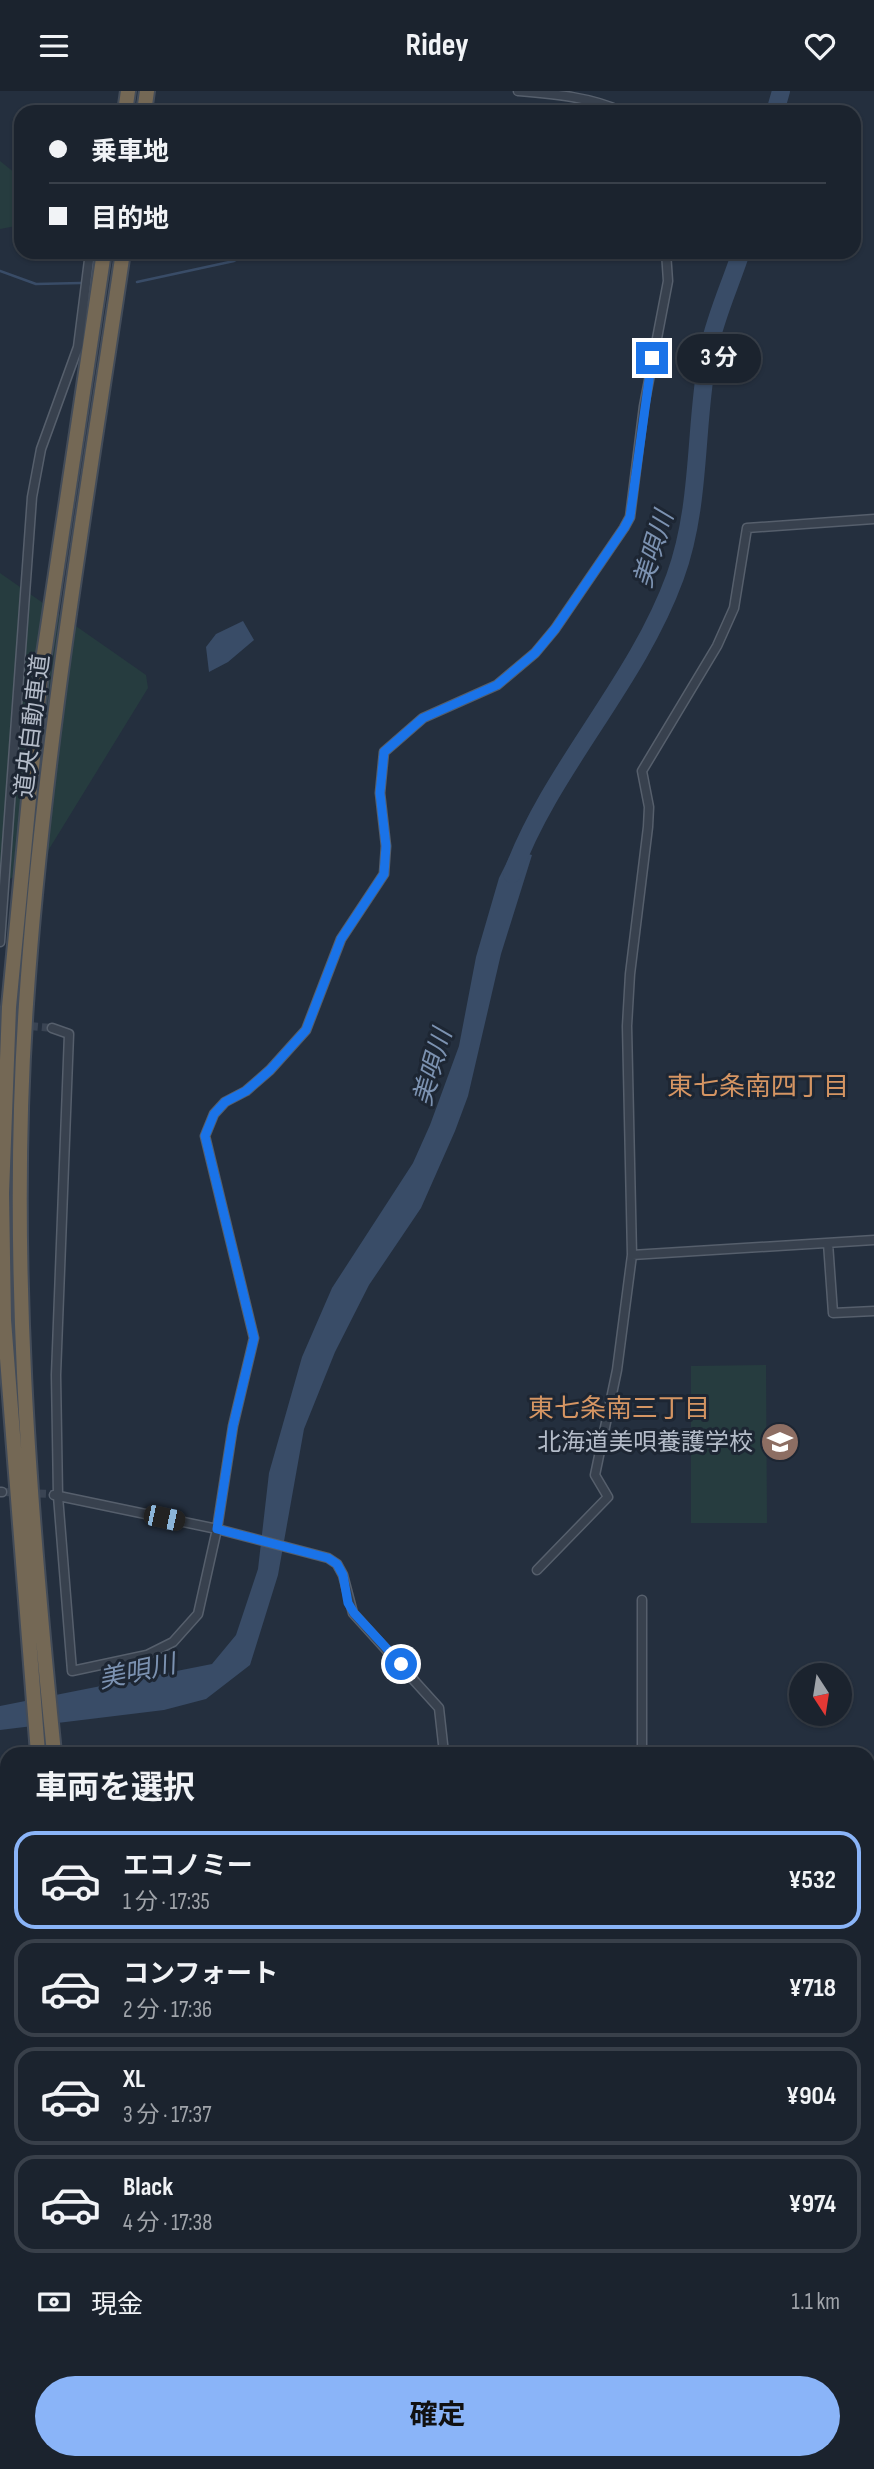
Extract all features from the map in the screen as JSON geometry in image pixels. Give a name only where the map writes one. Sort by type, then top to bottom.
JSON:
[{"type":"highway","name":"道央自動車道","points":[[37,1747],[4,1320],[2,1193],[9,1007],[41,674],[103,259]]},
{"type":"highway","name":"道央自動車道","points":[[53,1747],[20,1318],[26,1005],[60,676],[122,259]]},
{"type":"street","points":[[518,91],[609,105]]},
{"type":"street","points":[[0,942],[32,497],[41,449],[78,347],[89,259]]},
{"type":"street","points":[[52,1028],[69,1034],[58,1286],[56,1495],[72,1671],[147,1655],[173,1642],[198,1614],[217,1529],[233,1426],[254,1338],[205,1136],[214,1114],[225,1102],[246,1091],[270,1070],[306,1030],[341,939],[384,874],[386,846],[380,793],[384,752],[423,718],[497,685],[535,653],[555,629],[630,517],[646,394],[668,281],[666,259]]},
{"type":"street","points":[[537,1570],[608,1497],[595,1475],[617,1370],[632,1255],[626,1060],[630,974],[649,817],[642,771],[717,646],[729,620],[740,587],[747,528],[874,519]]},
{"type":"street","points":[[632,1255],[874,1240]]},
{"type":"street","points":[[828,1243],[833,1314],[874,1311]]},
{"type":"street","points":[[56,1495],[217,1529],[243,1538],[328,1558],[337,1564],[343,1575],[348,1603],[354,1613],[439,1708],[443,1747]]},
{"type":"street","points":[[642,1600],[642,1747]]},
{"type":"green space","points":[[0,161],[14,172],[14,226],[0,229]]},
{"type":"green space","points":[[0,573],[146,675],[148,688],[43,859],[0,885]]},
{"type":"green space","points":[[766,1365],[767,1523],[691,1523],[691,1366]]},
{"type":"water","points":[[243,621],[254,640],[228,662],[209,672],[206,647],[216,634]]},
{"type":"water","points":[[513,850],[532,855],[501,954],[468,1096],[421,1208],[369,1285],[335,1352],[304,1429],[278,1575],[250,1665],[206,1699],[164,1710],[0,1730],[0,1706],[212,1664],[236,1635],[258,1569],[269,1473],[302,1357],[332,1288],[413,1163],[430,1125],[459,1046],[476,957],[499,878]]},
{"type":"waterway","name":"美唄川","points":[[777,105],[781,91]]},
{"type":"waterway","points":[[137,282],[238,259]]},
{"type":"waterway","name":"美唄川","points":[[512,874],[548,798],[639,654],[675,577],[690,521],[709,348],[739,259]]},
{"type":"waterway","points":[[0,271],[36,284],[81,283]]},
{"type":"tunnel","points":[[6,1024],[52,1028]]},
{"type":"tunnel","points":[[2,1492],[53,1494]]},
{"type":"place","name":"北海道美唄養護学校","points":[[780,1442]]},
{"type":"district","name":"東七条南四丁目","points":[[758,1086]]},
{"type":"district","name":"東七条南三丁目","points":[[619,1408]]},
{"type":"route","points":[[401,1664],[354,1613],[348,1603],[343,1575],[337,1564],[328,1558],[243,1538],[217,1529],[233,1426],[254,1338],[205,1136],[214,1114],[225,1102],[246,1091],[270,1070],[295,1046],[306,1030],[341,939],[384,874],[386,846],[380,793],[380,768],[384,752],[409,727],[497,685],[535,653],[555,629],[624,528],[630,517],[652,358]]}]
